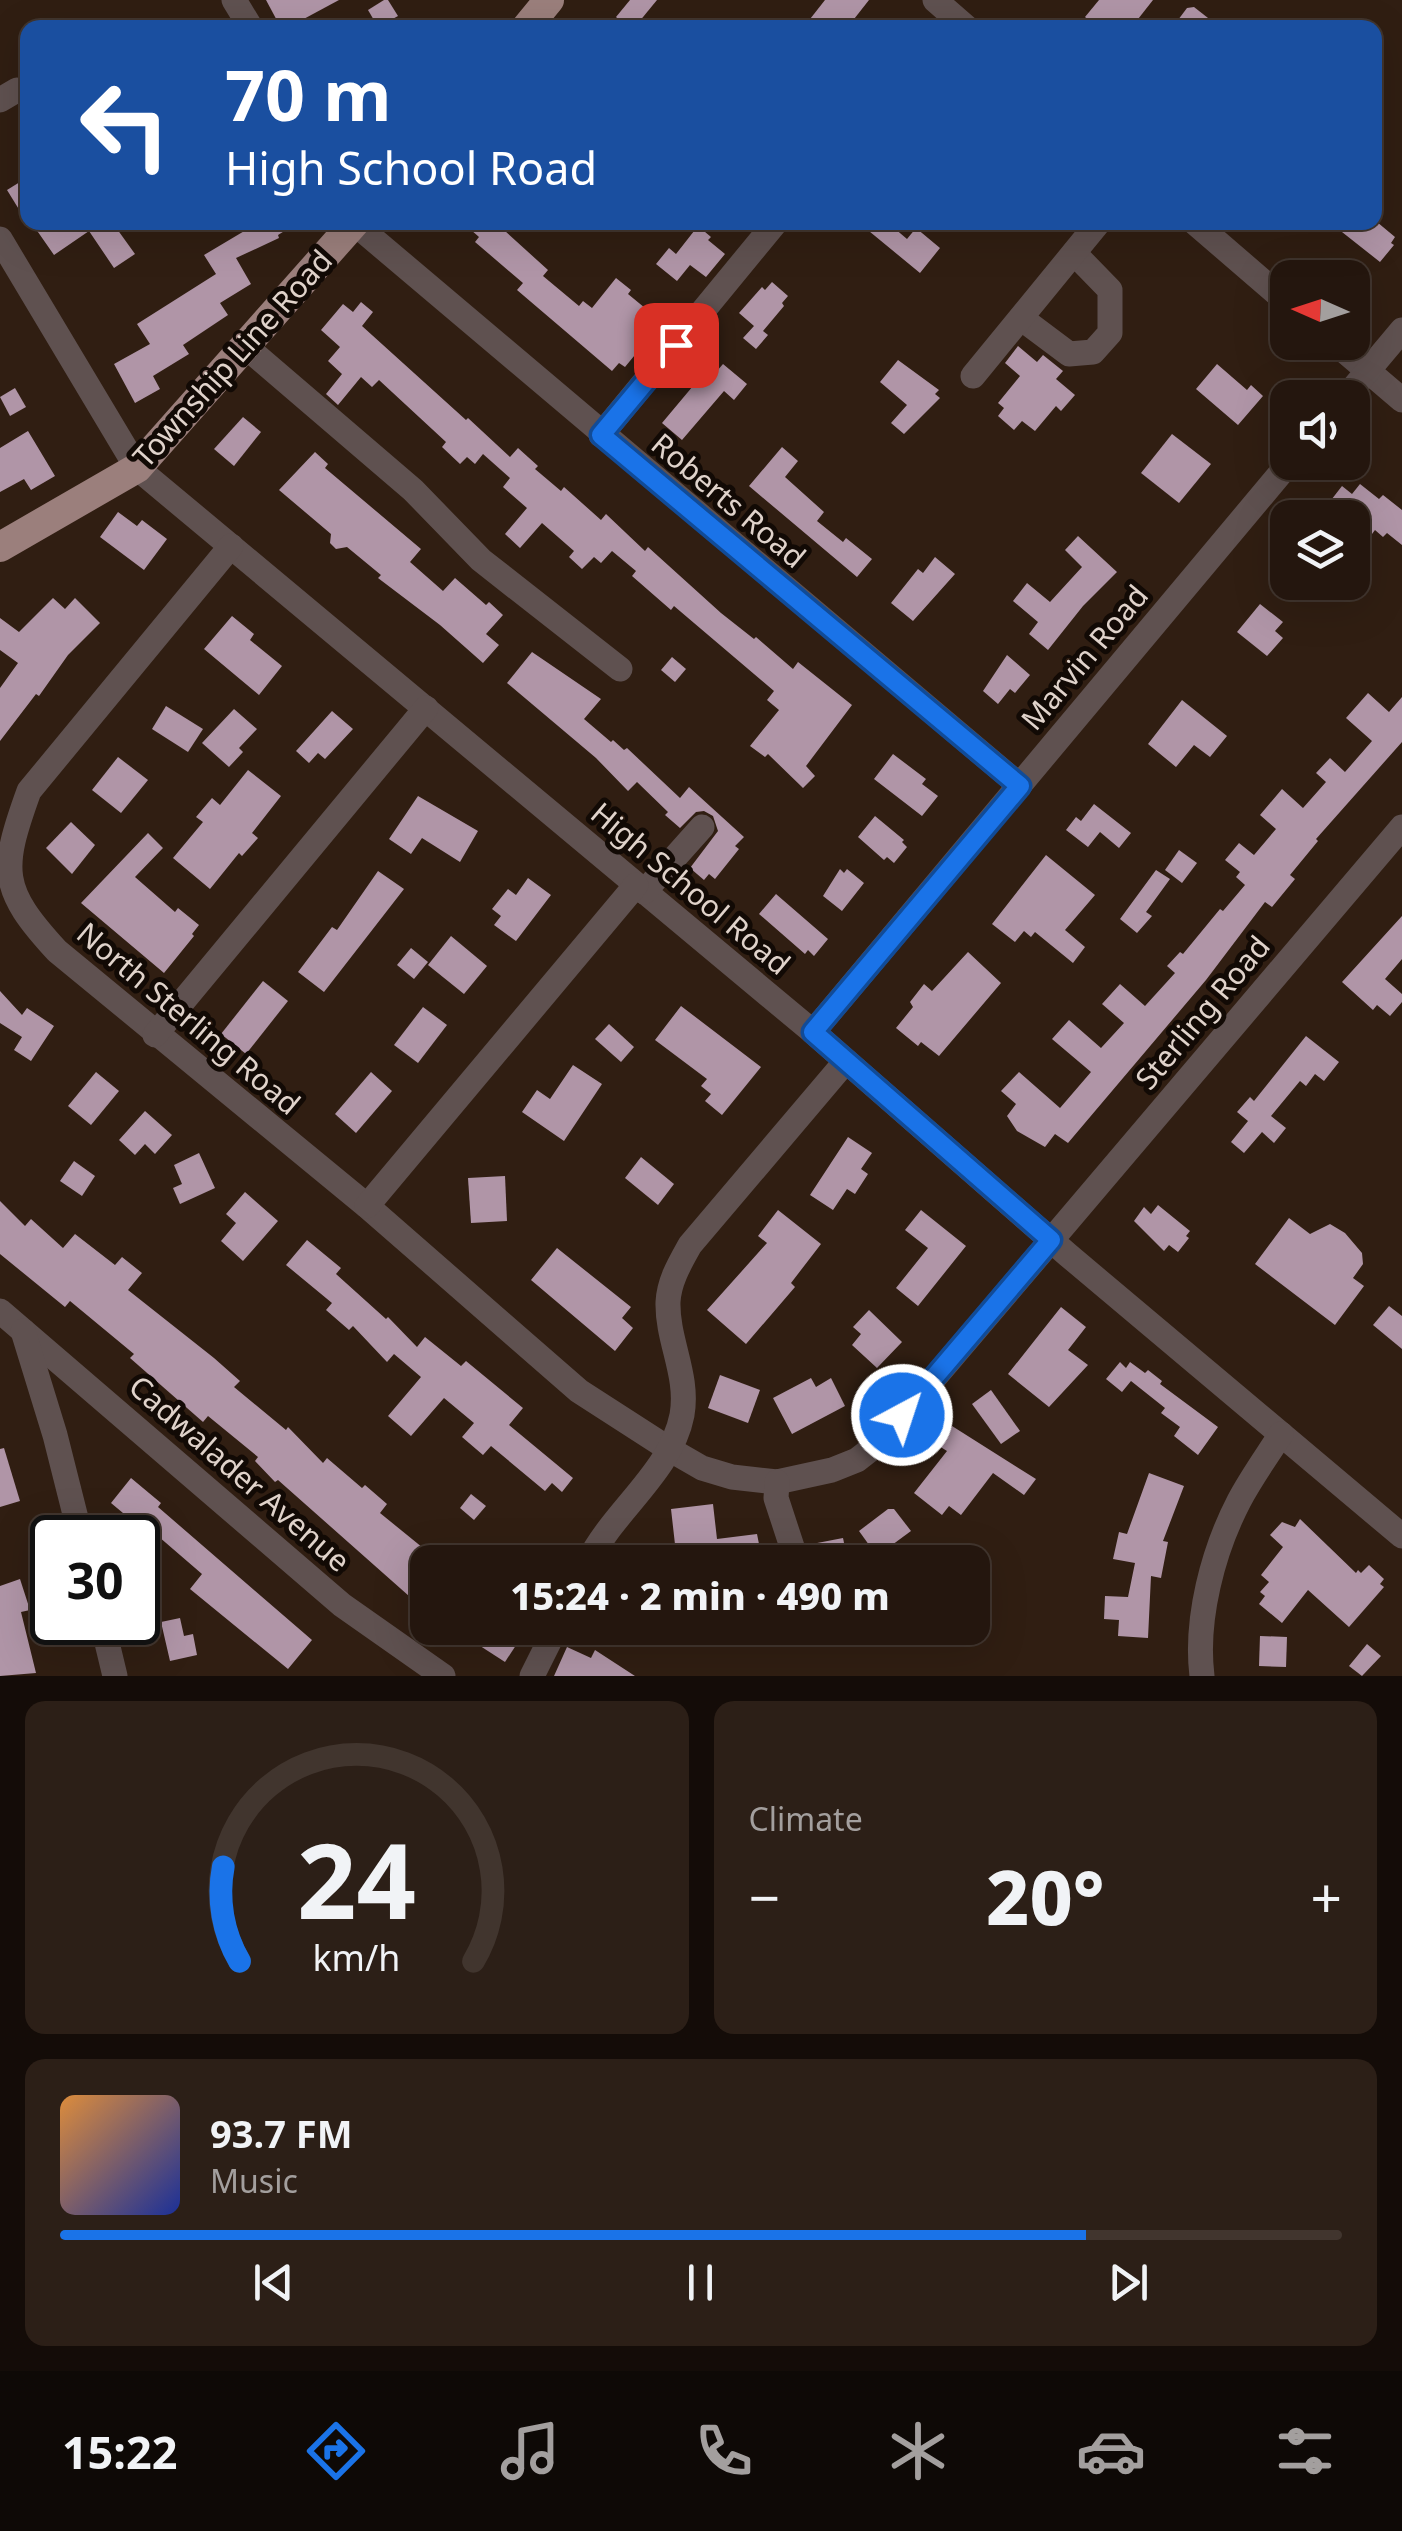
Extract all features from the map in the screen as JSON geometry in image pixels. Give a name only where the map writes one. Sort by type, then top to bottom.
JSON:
[{"type":"main road","points":[[532,20],[548,0]]},
{"type":"main road","name":"Township Line Road","points":[[0,547],[137,468],[348,230]]},
{"type":"street","name":"Roberts Road","points":[[362,230],[1020,786]]},
{"type":"street","points":[[601,435],[768,230]]},
{"type":"street","points":[[973,376],[1093,230]]},
{"type":"street","points":[[1203,230],[1270,287]]},
{"type":"street","name":"High School Road","points":[[0,239],[137,468],[813,1032],[1051,1240],[1402,1536]]},
{"type":"street","points":[[1021,318],[1069,354],[1093,352],[1110,334],[1110,290],[1074,253]]},
{"type":"street","points":[[1360,380],[1402,330]]},
{"type":"street","points":[[245,346],[412,490],[480,560],[620,668]]},
{"type":"street","points":[[1354,360],[1402,400]]},
{"type":"street","name":"Marvin Road","points":[[813,1032],[1275,480]]},
{"type":"street","name":"North Sterling Road","points":[[232,546],[29,791],[9,836],[4,884],[24,919],[156,1035],[367,1206],[579,1391],[702,1468],[732,1477],[778,1482]]},
{"type":"street","points":[[156,1035],[426,708]]},
{"type":"street","points":[[367,1206],[640,888],[702,826]]},
{"type":"street","name":"Sterling Road","points":[[778,1482],[832,1470],[857,1460],[880,1442],[1402,827]]},
{"type":"street","points":[[600,1545],[669,1449],[682,1415],[684,1376],[670,1324],[668,1299],[675,1272],[690,1245],[846,1061]]},
{"type":"street","name":"Cadwalader Avenue","points":[[0,1311],[342,1605],[443,1676]]},
{"type":"street","points":[[22,1331],[55,1435],[74,1515]]},
{"type":"street","points":[[1202,1676],[1205,1611],[1217,1556],[1239,1501],[1281,1434]]},
{"type":"street","points":[[778,1482],[776,1498],[791,1545]]},
{"type":"street","points":[[108,1645],[115,1676]]},
{"type":"street","points":[[532,1676],[548,1645]]},
{"type":"building","points":[[266,0],[339,0],[302,20],[277,20]]},
{"type":"building","points":[[388,0],[398,16],[374,20],[368,10]]},
{"type":"building","points":[[630,0],[657,0],[641,20],[616,17]]},
{"type":"building","points":[[825,0],[869,0],[853,20],[809,20]]},
{"type":"building","points":[[1099,0],[1153,0],[1137,20],[1085,17]]},
{"type":"building","points":[[1194,7],[1208,18],[1178,20],[1187,8]]},
{"type":"building","points":[[20,182],[20,211],[7,190]]},
{"type":"building","points":[[1382,226],[1395,237],[1391,243],[1394,245],[1380,262],[1342,232],[1382,230]]},
{"type":"building","points":[[37,230],[118,230],[135,254],[114,268],[89,231],[54,255]]},
{"type":"building","points":[[246,230],[286,230],[279,238],[236,258],[251,284],[220,303],[228,315],[183,345],[189,354],[153,376],[160,389],[135,403],[114,364],[150,344],[137,324],[216,274],[204,255]]},
{"type":"building","points":[[471,230],[504,230],[548,270],[543,276],[579,306],[583,301],[592,308],[616,278],[631,290],[628,294],[662,322],[625,367],[619,363],[612,371],[517,290],[523,283],[475,242],[479,237]]},
{"type":"building","points":[[695,230],[703,230],[725,254],[706,277],[690,265],[677,281],[656,264],[669,248],[676,254]]},
{"type":"building","points":[[868,230],[896,230],[907,239],[918,230],[940,248],[920,273]]},
{"type":"building","points":[[772,282],[788,296],[763,331],[768,335],[756,349],[743,338],[754,326],[739,313],[762,287],[765,290]]},
{"type":"building","points":[[361,302],[373,312],[362,326],[510,457],[518,448],[561,491],[564,487],[601,520],[606,514],[645,551],[648,547],[754,639],[793,669],[798,662],[852,705],[806,766],[815,776],[803,788],[768,754],[765,757],[750,746],[779,710],[767,700],[774,691],[674,606],[671,610],[632,576],[636,571],[612,551],[601,563],[594,557],[582,569],[569,557],[574,551],[542,523],[520,548],[505,534],[527,508],[503,487],[510,478],[483,454],[475,464],[467,457],[460,464],[442,447],[446,442],[379,380],[372,387],[361,377],[338,405],[326,394],[342,374],[328,361],[340,347],[321,330],[343,304],[353,312]]},
{"type":"building","points":[[1018,346],[1037,362],[1043,355],[1063,371],[1056,379],[1075,395],[1061,411],[1056,406],[1035,431],[1022,421],[1014,430],[998,416],[1004,408],[998,403],[1020,376],[1005,363]]},
{"type":"building","points":[[898,360],[939,390],[935,394],[940,398],[904,434],[891,423],[907,405],[880,382]]},
{"type":"building","points":[[723,364],[747,384],[734,400],[724,391],[682,440],[662,423],[698,380],[704,386]]},
{"type":"building","points":[[1217,364],[1247,390],[1251,385],[1263,396],[1238,425],[1196,389]]},
{"type":"building","points":[[15,388],[26,407],[10,416],[0,397]]},
{"type":"building","points":[[243,417],[261,432],[234,466],[214,449]]},
{"type":"building","points":[[28,431],[55,476],[31,490],[24,479],[0,492],[0,448]]},
{"type":"building","points":[[1172,434],[1211,464],[1179,503],[1141,473]]},
{"type":"building","points":[[782,447],[798,461],[785,477],[824,512],[817,521],[872,559],[857,577],[749,486]]},
{"type":"building","points":[[315,452],[328,464],[325,468],[421,549],[410,562],[443,591],[455,578],[503,615],[486,634],[499,645],[483,663],[378,578],[381,575],[347,547],[336,549],[330,543],[331,534],[279,490]]},
{"type":"building","points":[[1360,484],[1402,510],[1402,545],[1387,533],[1383,537],[1375,530],[1370,537],[1370,500],[1331,500],[1342,486],[1352,494]]},
{"type":"building","points":[[118,512],[137,526],[142,520],[167,539],[144,570],[100,537]]},
{"type":"building","points":[[1078,536],[1117,572],[1048,650],[1029,634],[1038,622],[1013,601],[1027,583],[1050,602],[1082,567],[1065,550]]},
{"type":"building","points":[[935,557],[955,574],[913,621],[891,603],[918,569],[923,573]]},
{"type":"building","points":[[53,598],[65,609],[75,598],[100,623],[68,655],[0,741],[0,688],[18,663],[0,650],[0,618],[19,632]]},
{"type":"building","points":[[1260,604],[1283,622],[1275,631],[1283,638],[1267,656],[1237,632]]},
{"type":"building","points":[[232,616],[254,634],[250,640],[282,666],[259,695],[204,649]]},
{"type":"building","points":[[532,652],[601,699],[584,719],[611,742],[627,748],[680,798],[689,787],[744,837],[715,879],[709,874],[704,880],[690,868],[718,831],[713,816],[696,812],[680,828],[637,782],[628,791],[596,758],[507,683]]},
{"type":"building","points":[[1007,655],[1030,675],[1015,693],[1010,689],[998,704],[983,691]]},
{"type":"building","points":[[672,657],[686,669],[675,682],[661,670]]},
{"type":"building","points":[[1368,693],[1389,712],[1402,697],[1402,742],[1316,839],[1290,875],[1295,879],[1272,907],[1265,902],[1206,980],[1068,1143],[1055,1134],[1045,1147],[1017,1131],[1007,1116],[1016,1104],[1001,1091],[1019,1072],[1060,1108],[1091,1072],[1052,1039],[1069,1020],[1101,1048],[1124,1023],[1102,1004],[1120,984],[1145,1006],[1175,973],[1167,966],[1180,952],[1183,954],[1245,885],[1236,877],[1240,872],[1225,860],[1239,843],[1254,855],[1276,829],[1260,815],[1282,789],[1303,808],[1326,782],[1316,773],[1330,758],[1345,772],[1372,741],[1346,718]]},
{"type":"building","points":[[1182,700],[1227,736],[1210,757],[1194,745],[1176,767],[1148,744]]},
{"type":"building","points":[[166,706],[203,729],[188,752],[152,729]]},
{"type":"building","points":[[234,709],[257,729],[239,748],[243,752],[229,767],[202,743]]},
{"type":"building","points":[[332,711],[353,729],[325,759],[318,753],[309,763],[296,751]]},
{"type":"building","points":[[893,754],[926,779],[922,784],[938,796],[922,816],[874,779]]},
{"type":"building","points":[[118,757],[148,780],[121,813],[92,790]]},
{"type":"building","points":[[248,770],[281,796],[252,833],[258,838],[242,856],[239,853],[210,889],[173,858],[203,822],[196,817],[212,798],[220,805]]},
{"type":"building","points":[[418,796],[478,831],[460,862],[422,838],[411,854],[389,839]]},
{"type":"building","points":[[1094,804],[1131,833],[1119,848],[1100,832],[1088,847],[1066,830],[1076,817],[1081,821]]},
{"type":"building","points":[[875,816],[907,847],[894,863],[887,857],[884,860],[858,837]]},
{"type":"building","points":[[71,822],[95,845],[72,874],[46,848]]},
{"type":"building","points":[[148,833],[163,848],[135,877],[175,912],[178,908],[199,925],[164,973],[81,903]]},
{"type":"building","points":[[1179,850],[1197,863],[1182,883],[1165,870]]},
{"type":"building","points":[[1046,855],[1095,895],[1065,930],[1085,947],[1073,963],[1035,932],[1031,937],[1024,931],[1015,942],[992,924]]},
{"type":"building","points":[[840,869],[844,873],[847,869],[864,883],[842,911],[823,896]]},
{"type":"building","points":[[1156,870],[1170,879],[1146,912],[1152,916],[1137,933],[1120,919]]},
{"type":"building","points":[[378,871],[404,889],[324,992],[298,972],[332,927],[337,930]]},
{"type":"building","points":[[528,878],[551,895],[516,941],[494,925],[501,916],[492,909],[508,889],[516,895]]},
{"type":"building","points":[[776,894],[828,939],[814,956],[808,950],[805,954],[759,914]]},
{"type":"building","points":[[1402,916],[1402,959],[1385,979],[1402,994],[1402,1002],[1390,1016],[1377,1005],[1373,1010],[1342,982]]},
{"type":"building","points":[[451,936],[487,966],[464,994],[428,965]]},
{"type":"building","points":[[411,948],[428,962],[414,979],[397,965]]},
{"type":"building","points":[[968,952],[1001,983],[939,1056],[921,1042],[918,1046],[896,1028],[913,1007],[910,1002],[924,984],[932,991]]},
{"type":"building","points":[[263,981],[288,1001],[246,1054],[221,1034]]},
{"type":"building","points":[[0,991],[22,1015],[27,1008],[54,1026],[31,1061],[14,1050],[22,1037],[0,1023]]},
{"type":"building","points":[[681,1006],[761,1067],[722,1115],[705,1101],[711,1094],[701,1086],[707,1079],[655,1040]]},
{"type":"building","points":[[423,1007],[447,1025],[418,1063],[394,1045]]},
{"type":"building","points":[[609,1024],[634,1047],[621,1062],[595,1039]]},
{"type":"building","points":[[1306,1036],[1339,1062],[1324,1081],[1315,1074],[1306,1086],[1300,1081],[1271,1116],[1286,1128],[1274,1143],[1262,1132],[1244,1153],[1231,1142],[1248,1121],[1237,1112],[1250,1097],[1254,1101]]},
{"type":"building","points":[[573,1065],[602,1084],[564,1141],[522,1112],[537,1090],[550,1099]]},
{"type":"building","points":[[96,1072],[119,1091],[91,1125],[68,1106]]},
{"type":"building","points":[[371,1072],[392,1091],[356,1133],[335,1114]]},
{"type":"building","points":[[145,1111],[172,1135],[155,1154],[145,1144],[135,1155],[119,1140]]},
{"type":"building","points":[[848,1137],[872,1153],[861,1169],[868,1174],[855,1194],[847,1189],[833,1210],[810,1195]]},
{"type":"building","points":[[199,1153],[215,1188],[180,1204],[173,1188],[182,1184],[174,1165]]},
{"type":"building","points":[[641,1157],[674,1184],[658,1205],[625,1178]]},
{"type":"building","points":[[74,1161],[95,1176],[82,1196],[60,1181]]},
{"type":"building","points":[[505,1176],[507,1221],[471,1223],[468,1178]]},
{"type":"building","points":[[245,1192],[278,1221],[243,1261],[221,1241],[236,1223],[226,1214]]},
{"type":"building","points":[[0,1201],[25,1226],[31,1219],[63,1248],[75,1234],[115,1265],[122,1257],[142,1273],[128,1290],[240,1381],[234,1387],[286,1430],[288,1427],[323,1463],[327,1458],[387,1504],[380,1513],[419,1545],[410,1545],[410,1597],[278,1480],[275,1482],[255,1461],[258,1457],[208,1416],[203,1422],[130,1358],[134,1354],[70,1301],[65,1307],[0,1254]]},
{"type":"building","points":[[1158,1205],[1190,1231],[1178,1252],[1169,1245],[1164,1251],[1134,1221],[1144,1207],[1151,1214]]},
{"type":"building","points":[[778,1210],[821,1244],[791,1283],[795,1287],[746,1344],[707,1310],[767,1243],[758,1236]]},
{"type":"building","points":[[921,1210],[966,1246],[918,1306],[896,1288],[928,1248],[905,1230]]},
{"type":"building","points":[[1289,1218],[1310,1234],[1330,1224],[1345,1233],[1362,1253],[1363,1264],[1353,1278],[1364,1286],[1335,1325],[1255,1264]]},
{"type":"building","points":[[307,1240],[341,1268],[336,1274],[417,1347],[425,1337],[461,1366],[466,1361],[523,1408],[509,1425],[573,1478],[562,1492],[552,1483],[545,1491],[491,1446],[483,1455],[462,1437],[474,1423],[444,1398],[411,1436],[388,1416],[421,1377],[394,1354],[387,1362],[353,1326],[349,1330],[326,1310],[332,1303],[286,1265]]},
{"type":"building","points":[[557,1248],[631,1307],[622,1318],[633,1328],[615,1351],[531,1280]]},
{"type":"building","points":[[1389,1306],[1402,1316],[1402,1349],[1373,1325]]},
{"type":"building","points":[[1061,1307],[1086,1327],[1068,1350],[1088,1365],[1049,1407],[1008,1374]]},
{"type":"building","points":[[869,1310],[902,1342],[877,1368],[852,1345],[861,1334],[853,1327]]},
{"type":"building","points":[[1120,1362],[1126,1368],[1130,1362],[1145,1373],[1148,1370],[1162,1381],[1160,1384],[1218,1427],[1198,1455],[1174,1436],[1180,1427],[1161,1413],[1165,1408],[1131,1381],[1122,1392],[1106,1379]]},
{"type":"building","points":[[720,1375],[760,1390],[748,1423],[708,1408]]},
{"type":"building","points":[[811,1378],[816,1387],[831,1378],[845,1406],[792,1434],[773,1398]]},
{"type":"building","points":[[991,1390],[1020,1431],[1001,1444],[972,1404]]},
{"type":"building","points":[[952,1426],[1036,1479],[1024,1495],[993,1473],[961,1515],[949,1506],[942,1515],[914,1493],[947,1451],[939,1446]]},
{"type":"building","points":[[4,1448],[20,1501],[0,1507],[0,1449]]},
{"type":"building","points":[[1149,1473],[1184,1486],[1163,1541],[1168,1542],[1161,1578],[1151,1576],[1148,1638],[1118,1636],[1119,1620],[1104,1619],[1105,1596],[1128,1597],[1135,1563],[1113,1559],[1119,1532],[1127,1534]]},
{"type":"building","points":[[131,1478],[161,1503],[158,1507],[312,1640],[288,1669],[190,1589],[202,1574],[160,1538],[160,1515],[125,1515],[111,1503]]},
{"type":"building","points":[[471,1494],[486,1506],[474,1520],[460,1508]]},
{"type":"building","points":[[713,1504],[717,1539],[757,1534],[759,1544],[773,1545],[675,1545],[671,1509]]},
{"type":"building","points":[[888,1509],[894,1509],[911,1531],[892,1545],[869,1545],[859,1531]]},
{"type":"building","points":[[1300,1519],[1356,1573],[1369,1565],[1384,1579],[1380,1584],[1384,1587],[1349,1627],[1308,1590],[1282,1623],[1259,1604],[1265,1596],[1260,1592],[1269,1582],[1261,1575],[1283,1547],[1270,1535],[1282,1522],[1295,1527]]},
{"type":"building","points":[[843,1538],[844,1545],[812,1545]]},
{"type":"building","points":[[20,1579],[30,1610],[21,1612],[36,1673],[0,1676],[0,1586]]},
{"type":"building","points":[[180,1618],[184,1636],[193,1634],[197,1655],[170,1661],[161,1622]]},
{"type":"building","points":[[1260,1636],[1287,1637],[1286,1667],[1259,1666]]},
{"type":"building","points":[[1367,1644],[1381,1656],[1362,1676],[1349,1666]]},
{"type":"building","points":[[479,1645],[516,1645],[505,1662]]},
{"type":"building","points":[[567,1647],[591,1658],[595,1650],[635,1676],[554,1676]]},
{"type":"route","points":[[676,345],[601,435],[1020,786],[813,1032],[1051,1240],[902,1415]]}]
